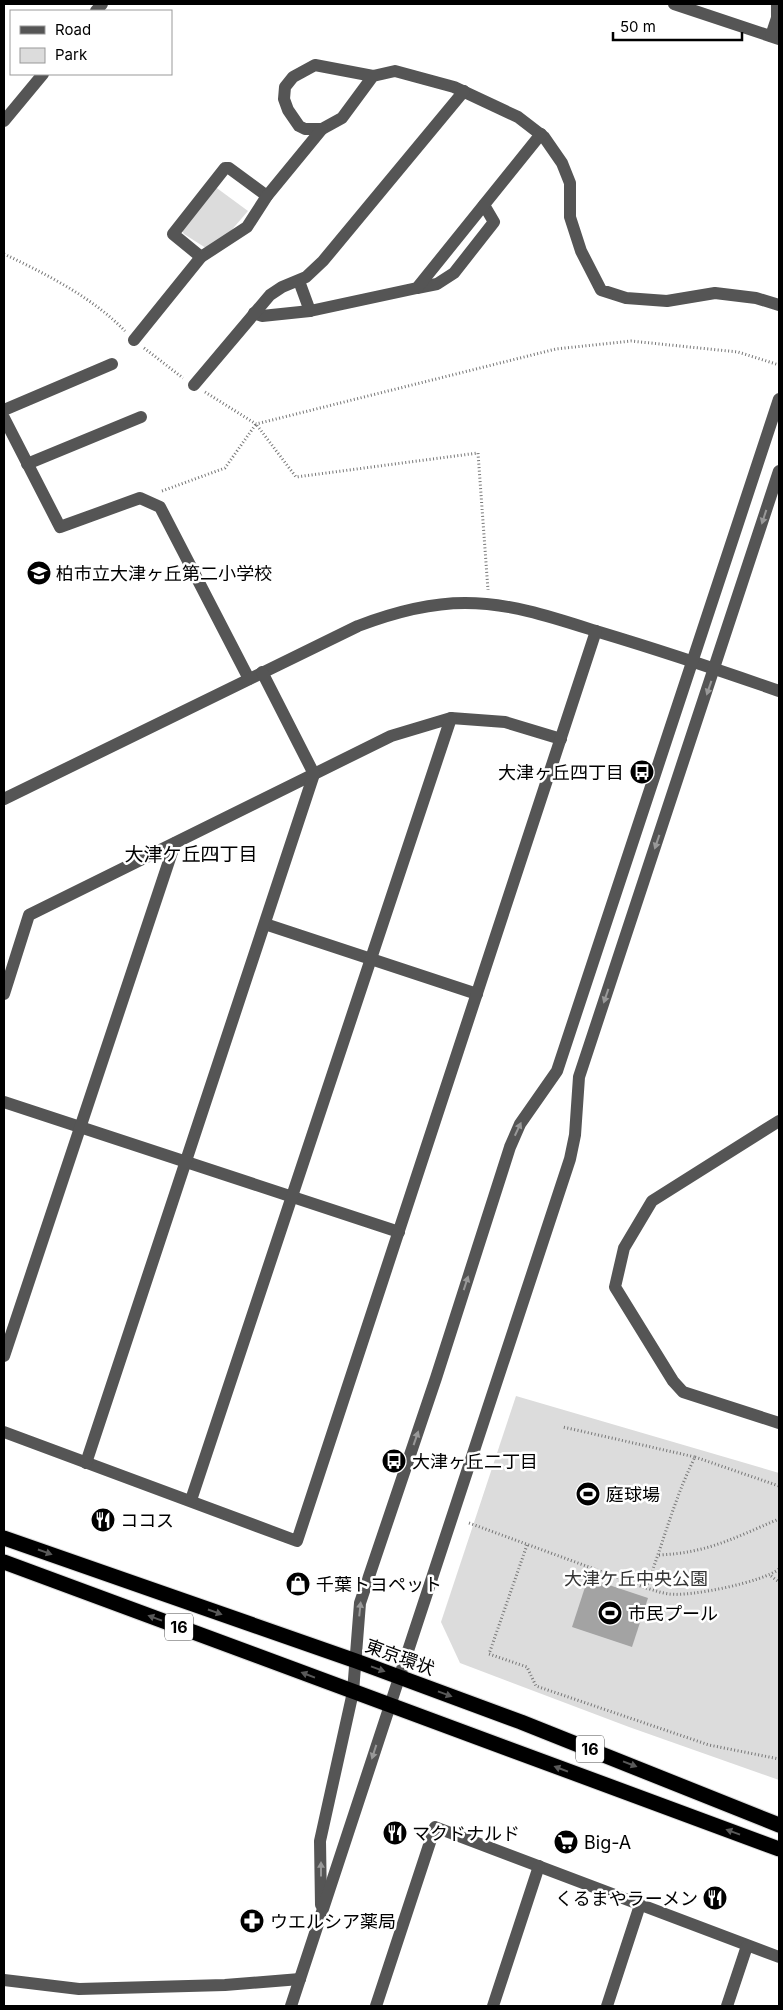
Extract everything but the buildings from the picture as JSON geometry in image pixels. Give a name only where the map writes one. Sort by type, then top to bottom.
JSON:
[{"type":"highway","name":"東京環状","points":[[4,1538],[356,1661],[631,1764],[779,1825]]},
{"type":"highway","name":"16","points":[[4,1562],[779,1849]]},
{"type":"street","points":[[674,4],[775,38],[777,4]]},
{"type":"street","points":[[322,129],[305,129],[293,120],[284,99],[286,86],[293,77],[315,65],[373,76],[395,71],[464,92],[518,117],[541,134],[557,153],[570,183],[570,217],[581,251],[601,290],[626,298],[667,301],[716,293],[756,298],[779,304]]},
{"type":"street","points":[[4,121],[42,75]]},
{"type":"street","points":[[134,340],[201,256],[247,227],[267,196],[322,129],[342,118],[373,76]]},
{"type":"street","points":[[194,385],[270,295],[282,287],[299,281],[322,260],[464,92]]},
{"type":"street","points":[[417,288],[541,134]]},
{"type":"street","points":[[201,256],[173,234],[225,168],[229,168],[267,196]]},
{"type":"street","points":[[254,313],[262,316],[310,311],[437,284],[454,273],[494,222],[484,205]]},
{"type":"street","points":[[299,281],[310,311]]},
{"type":"street","points":[[4,410],[112,364]]},
{"type":"street","points":[[321,1917],[320,1841],[353,1692],[360,1603],[510,1148],[520,1124],[557,1071],[779,399]]},
{"type":"street","points":[[27,464],[141,417]]},
{"type":"street","points":[[4,418],[60,527],[140,498],[160,507],[249,679]]},
{"type":"street","points":[[291,2006],[570,1159],[575,1135],[579,1077],[779,470]]},
{"type":"street","points":[[4,799],[358,626],[386,615],[440,604],[488,603],[537,612],[692,661],[779,691]]},
{"type":"street","points":[[4,1432],[297,1540],[596,631]]},
{"type":"street","points":[[86,1463],[314,774],[262,672]]},
{"type":"street","points":[[4,994],[29,915],[391,736],[451,718],[504,722],[561,739]]},
{"type":"street","points":[[191,1500],[451,718]]},
{"type":"street","points":[[4,1356],[82,1127],[175,843]]},
{"type":"street","points":[[264,924],[477,994]]},
{"type":"street","points":[[4,1102],[399,1232]]},
{"type":"street","points":[[779,1121],[652,1201],[624,1248],[615,1287],[673,1381],[683,1392],[779,1423]]},
{"type":"street","points":[[376,2006],[436,1827],[779,1957]]},
{"type":"street","points":[[493,2006],[539,1866]]},
{"type":"street","points":[[607,2006],[640,1905]]},
{"type":"street","points":[[727,2006],[747,1946]]},
{"type":"street","points":[[4,1980],[79,1989],[225,1985],[300,1979]]},
{"type":"path","points":[[4,254],[31,267],[106,312],[134,340],[194,385],[256,424],[296,477],[478,453],[488,603]]},
{"type":"path","points":[[159,492],[225,468],[256,424],[556,349],[630,342],[738,352],[779,366]]},
{"type":"path","points":[[563,1427],[694,1457],[779,1486]]},
{"type":"path","points":[[646,1588],[659,1555],[683,1480],[694,1457]]},
{"type":"path","points":[[659,1555],[688,1554],[710,1548],[779,1519]]},
{"type":"path","points":[[469,1523],[646,1588],[668,1594],[683,1595],[745,1583],[771,1576],[779,1570]]},
{"type":"path","points":[[528,1545],[489,1654],[527,1667],[536,1686],[544,1689],[710,1746],[779,1758]]},
{"type":"path","points":[[771,1576],[779,1582]]},
{"type":"green space","points":[[214,186],[248,211],[223,240],[209,250],[184,234],[181,229]]},
{"type":"green space","name":"大津ケ丘中央公園","points":[[516,1396],[779,1473],[779,1780],[629,1727],[460,1663],[441,1622]]},
{"type":"shaded area","name":"市民プール","points":[[588,1578],[648,1598],[632,1647],[572,1627]]},
{"type":"place","name":"柏市立大津ヶ丘第二小学校","points":[[39,573]]},
{"type":"place","name":"大津ヶ丘四丁目","points":[[642,772]]},
{"type":"place","name":"大津ヶ丘二丁目","points":[[394,1461]]},
{"type":"place","name":"庭球場","points":[[588,1494]]},
{"type":"place","name":"ココス","points":[[103,1520]]},
{"type":"place","name":"千葉トヨペット","points":[[298,1584]]},
{"type":"place","name":"市民プール","points":[[610,1613]]},
{"type":"place","name":"マクドナルド","points":[[395,1833]]},
{"type":"place","name":"Big-A","points":[[566,1842]]},
{"type":"place","name":"くるまやラーメン","points":[[715,1898]]},
{"type":"place","name":"ウエルシア薬局","points":[[252,1921]]},
{"type":"district","name":"大津ケ丘四丁目","points":[[191,854]]}]
